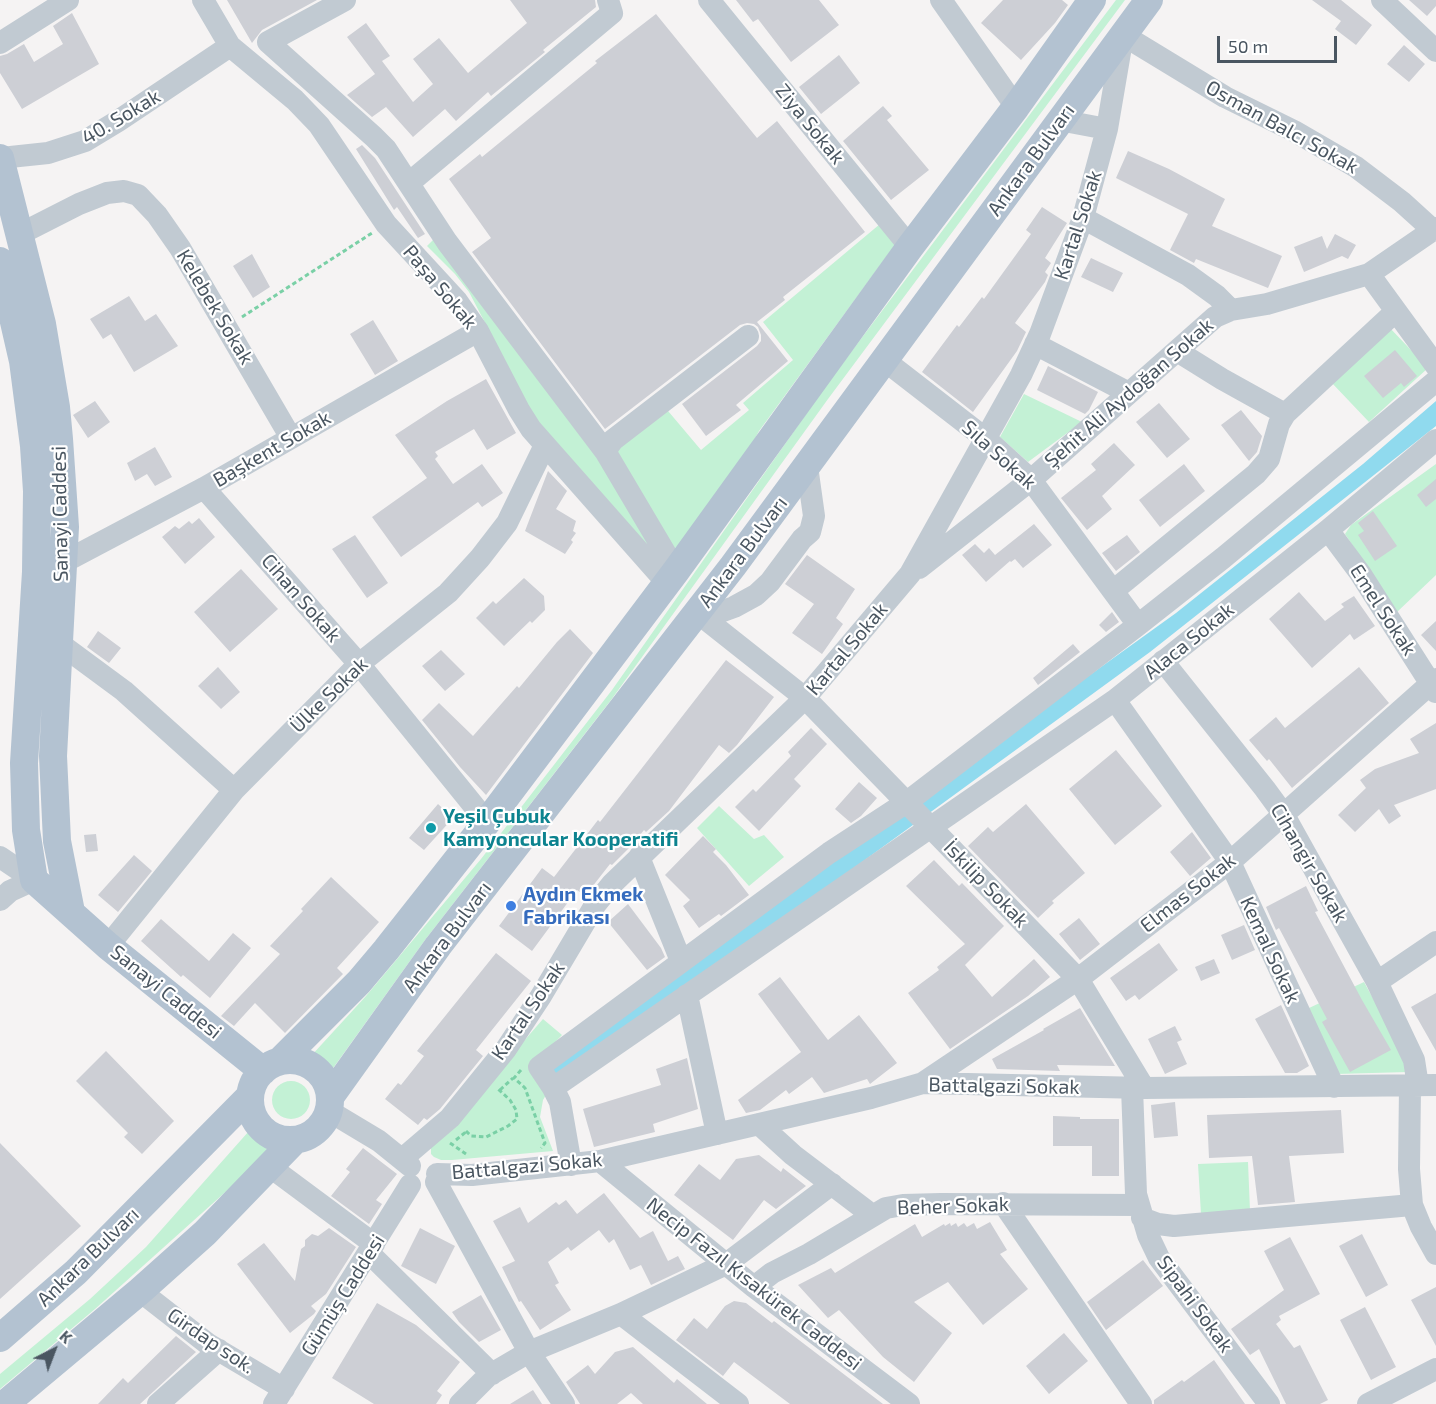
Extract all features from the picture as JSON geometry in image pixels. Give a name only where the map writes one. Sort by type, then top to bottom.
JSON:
[{"type":"main road","name":"Ankara Bulvarı","points":[[272,1066],[372,966],[487,822],[672,577],[1092,0]]},
{"type":"main road","name":"Ankara Bulvarı","points":[[329,1104],[438,946],[733,566],[1149,0]]},
{"type":"main road","name":"Sanayi Caddesi","points":[[0,158],[42,324],[56,407],[63,484],[64,562],[53,756],[57,841],[71,912]]},
{"type":"main road","name":"Sanayi Caddesi","points":[[0,261],[23,362],[34,446],[37,491],[36,572],[24,763],[26,830],[34,880],[108,946],[272,1066]]},
{"type":"main road","points":[[300,1062],[317,1071],[328,1087],[329,1104],[324,1122],[316,1131],[295,1140],[275,1137],[266,1132],[254,1116],[250,1096],[257,1078],[272,1066],[300,1062]]},
{"type":"main road","name":"Ankara Bulvarı","points":[[0,1338],[76,1272],[250,1096]]},
{"type":"main road","points":[[5,1404],[140,1291],[205,1233],[295,1140]]},
{"type":"street","points":[[0,43],[68,0]]},
{"type":"street","name":"Paşa Sokak","points":[[203,0],[230,46],[295,100],[319,125],[386,224],[457,301],[478,331],[519,411],[545,445],[672,577]]},
{"type":"street","points":[[345,0],[268,42],[386,149],[447,242],[605,451],[672,577]]},
{"type":"street","points":[[409,183],[612,12],[608,0]]},
{"type":"street","name":"Ziya Sokak","points":[[709,0],[910,247]]},
{"type":"street","points":[[941,0],[1016,107]]},
{"type":"street","points":[[1382,0],[1436,51]]},
{"type":"street","name":"Kartal Sokak","points":[[421,1171],[450,1118],[520,1030],[595,905],[639,857],[805,698],[910,574],[986,440],[1035,344],[1083,218],[1107,129],[1123,35]]},
{"type":"street","name":"Osman Balcı Sokak","points":[[1123,35],[1225,97],[1294,131],[1356,167],[1435,229]]},
{"type":"street","name":"40. Sokak","points":[[0,158],[48,153],[85,141],[230,46]]},
{"type":"street","points":[[1059,120],[1107,129]]},
{"type":"street","name":"Kelebek Sokak","points":[[20,234],[107,193],[124,191],[138,195],[168,230],[291,438]]},
{"type":"street","points":[[1083,218],[1188,275],[1217,296],[1231,310]]},
{"type":"street","name":"Şehit Ali Aydoğan Sokak","points":[[910,574],[1031,480],[1215,317],[1231,310],[1267,304],[1369,274],[1435,229]]},
{"type":"street","points":[[1369,274],[1436,366]]},
{"type":"street","points":[[1113,591],[1256,474],[1269,459],[1279,424],[1285,414],[1395,312]]},
{"type":"street","name":"Başkent Sokak","points":[[64,562],[204,488],[478,331]]},
{"type":"street","points":[[605,451],[613,441],[748,336]]},
{"type":"street","points":[[1035,344],[1129,393]]},
{"type":"street","points":[[1178,351],[1222,379],[1285,414]]},
{"type":"street","name":"Sıla Sokak","points":[[884,360],[986,440],[1031,480],[1138,625]]},
{"type":"street","points":[[571,1165],[560,1102],[539,1067],[829,854],[907,802],[1223,558],[1436,381]]},
{"type":"street","name":"Alaca Sokak","points":[[553,1088],[928,823],[1115,700],[1328,530],[1436,440]]},
{"type":"street","name":"Ülke Sokak","points":[[108,946],[234,789],[359,664],[448,593],[480,558],[507,523],[545,445]]},
{"type":"street","name":"İskilip Sokak","points":[[807,466],[814,516],[810,532],[802,538],[770,582],[756,595],[734,607],[704,618],[805,698],[1078,979],[1138,1088]]},
{"type":"street","name":"Cihan Sokak","points":[[204,488],[359,664],[487,822]]},
{"type":"street","name":"Emel Sokak","points":[[1328,530],[1360,573],[1434,685]]},
{"type":"street","points":[[59,643],[124,691],[234,789]]},
{"type":"street","name":"Cihangir Sokak","points":[[1163,661],[1284,815],[1377,982],[1414,1060],[1422,1086],[1409,1169],[1412,1205],[1436,1254]]},
{"type":"street","name":"Elmas Sokak","points":[[923,1083],[1078,979],[1230,861],[1434,685]]},
{"type":"street","name":"Kemal Sokak","points":[[1115,700],[1230,861],[1334,1087]]},
{"type":"street","points":[[0,857],[34,880]]},
{"type":"street","points":[[639,857],[681,962]]},
{"type":"street","points":[[0,900],[10,891],[34,880]]},
{"type":"street","points":[[1377,982],[1436,942]]},
{"type":"street","points":[[687,995],[717,1134]]},
{"type":"street","name":"Battalgazi Sokak","points":[[421,1171],[472,1175],[600,1161],[871,1098],[923,1083],[1138,1088],[1422,1086]]},
{"type":"street","name":"Sipahi Sokak","points":[[1138,1088],[1136,1194],[1140,1211],[1159,1258],[1269,1404]]},
{"type":"street","points":[[329,1104],[421,1171],[564,1404]]},
{"type":"street","points":[[759,1124],[793,1155],[872,1215]]},
{"type":"street","name":"Necip Fazıl Kısakürek Caddesi","points":[[600,1161],[754,1287],[909,1404]]},
{"type":"street","points":[[269,1166],[372,1249],[492,1374]]},
{"type":"street","name":"Gümüş Caddesi","points":[[279,1397],[421,1171]]},
{"type":"street","points":[[460,1404],[492,1374],[530,1352],[621,1314],[726,1264],[832,1184]]},
{"type":"street","points":[[1003,1203],[1141,1404]]},
{"type":"street","name":"Beher Sokak","points":[[754,1287],[772,1273],[809,1254],[872,1215],[886,1208],[903,1205],[1003,1203],[1140,1211],[1158,1224],[1174,1226],[1412,1205]]},
{"type":"street","name":"Girdap sok.","points":[[140,1291],[279,1397]]},
{"type":"street","points":[[621,1314],[738,1404]]},
{"type":"street","points":[[158,1404],[219,1350]]},
{"type":"street","points":[[1368,1404],[1436,1369]]},
{"type":"path","points":[[226,327],[386,224]]},
{"type":"path","points":[[522,1070],[514,1078],[525,1088],[545,1143],[543,1148],[536,1148]]},
{"type":"path","points":[[466,1131],[471,1136],[486,1137],[517,1119],[516,1110],[510,1101],[483,1076]]},
{"type":"path","points":[[421,1171],[444,1142],[452,1143],[464,1154],[471,1155]]},
{"type":"green space","points":[[1116,0],[1125,0],[828,399],[611,700],[425,940],[331,1071],[311,1056],[366,996],[481,859],[612,690],[830,380]]},
{"type":"green space","points":[[880,224],[897,242],[759,431],[732,482],[697,527],[661,562],[543,430],[469,292],[427,246],[435,238],[604,451],[663,405],[701,450],[749,410],[743,403],[793,360],[763,322]]},
{"type":"green space","points":[[1389,327],[1428,368],[1369,422],[1331,382]]},
{"type":"green space","points":[[1024,394],[1082,422],[1028,462],[1000,437]]},
{"type":"green space","points":[[1436,464],[1436,575],[1397,612],[1345,534],[1351,525]]},
{"type":"green space","points":[[719,806],[754,839],[764,835],[784,857],[749,886],[697,828]]},
{"type":"green space","points":[[1364,982],[1400,1048],[1408,1072],[1336,1074],[1307,1009]]},
{"type":"green space","points":[[543,1019],[562,1035],[533,1065],[549,1090],[543,1100],[540,1117],[553,1151],[452,1160],[441,1160],[434,1157],[431,1154],[431,1148]]},
{"type":"green space","points":[[291,1081],[305,1086],[310,1100],[305,1114],[291,1119],[277,1114],[272,1100],[277,1086]]},
{"type":"green space","points":[[249,1131],[270,1152],[95,1309],[0,1389],[0,1374],[90,1299],[146,1247]]},
{"type":"green space","points":[[1248,1162],[1250,1211],[1201,1214],[1198,1164]]},
{"type":"water","points":[[1436,401],[1436,426],[1150,652],[553,1084],[543,1069],[1176,613],[1363,464]]},
{"type":"building","points":[[227,0],[317,0],[262,30],[252,43]]},
{"type":"building","points":[[510,0],[595,0],[596,7],[491,96],[488,92],[456,121],[445,109],[413,137],[386,107],[372,117],[347,95],[375,74],[347,37],[366,23],[390,56],[382,61],[413,102],[433,84],[413,59],[439,38],[468,73],[527,23]]},
{"type":"building","points":[[736,0],[819,0],[839,25],[791,62],[758,19],[753,22]]},
{"type":"building","points":[[1003,0],[1062,0],[1068,5],[1055,23],[1021,60],[981,23]]},
{"type":"building","points":[[1312,0],[1341,0],[1372,25],[1356,45],[1335,29],[1341,21]]},
{"type":"building","points":[[1409,0],[1436,0],[1436,6],[1427,16]]},
{"type":"building","points":[[72,13],[99,64],[22,109],[0,73],[0,56],[24,44],[34,62],[63,44],[53,26]]},
{"type":"building","points":[[656,14],[757,138],[777,121],[865,232],[783,297],[785,300],[757,322],[788,361],[736,405],[741,410],[706,436],[682,404],[757,346],[761,341],[758,327],[747,323],[740,325],[605,429],[472,252],[491,238],[449,179],[480,154],[482,157],[597,63],[595,61]]},
{"type":"building","points":[[1404,45],[1425,64],[1409,82],[1387,64]]},
{"type":"building","points":[[839,55],[860,83],[821,114],[799,87]]},
{"type":"building","points":[[883,106],[892,116],[887,120],[929,170],[891,200],[843,141]]},
{"type":"building","points":[[362,145],[375,158],[425,234],[418,238],[397,207],[394,210],[356,149]]},
{"type":"building","points":[[1128,151],[1169,169],[1225,199],[1212,226],[1282,256],[1268,288],[1196,259],[1194,263],[1170,250],[1188,214],[1116,178]]},
{"type":"building","points":[[1042,207],[1067,223],[1045,258],[1051,263],[1045,272],[1048,275],[1045,282],[1015,323],[1026,332],[1017,351],[973,412],[922,372],[957,325],[959,327],[982,297],[984,299],[1031,234],[1026,230]]},
{"type":"building","points":[[1335,234],[1356,245],[1348,259],[1342,256],[1304,272],[1294,247],[1322,236],[1327,249]]},
{"type":"building","points":[[252,254],[270,287],[253,298],[233,266]]},
{"type":"building","points":[[1091,258],[1123,273],[1113,292],[1081,277]]},
{"type":"building","points":[[129,296],[145,321],[156,314],[178,346],[134,372],[111,334],[103,339],[90,319]]},
{"type":"building","points":[[373,320],[398,361],[375,375],[350,334]]},
{"type":"building","points":[[1395,350],[1417,376],[1404,387],[1401,383],[1383,398],[1364,376]]},
{"type":"building","points":[[1048,366],[1098,392],[1085,414],[1037,390]]},
{"type":"building","points":[[486,379],[516,433],[487,450],[474,429],[435,452],[438,456],[435,459],[453,484],[482,464],[503,493],[482,507],[478,502],[401,557],[372,517],[427,478],[395,435]]},
{"type":"building","points":[[95,401],[110,422],[88,438],[73,415]]},
{"type":"building","points":[[1159,403],[1190,439],[1167,458],[1136,422]]},
{"type":"building","points":[[1241,410],[1262,436],[1257,452],[1249,461],[1221,425]]},
{"type":"building","points":[[1114,443],[1135,465],[1102,496],[1112,509],[1087,530],[1061,498],[1096,470],[1091,464]]},
{"type":"building","points":[[155,447],[172,477],[155,486],[147,474],[135,481],[127,463]]},
{"type":"building","points":[[1184,464],[1205,491],[1160,527],[1139,500]]},
{"type":"building","points":[[548,471],[567,491],[556,509],[576,521],[573,531],[576,533],[571,540],[573,542],[565,554],[525,531]]},
{"type":"building","points":[[1436,479],[1436,499],[1426,507],[1417,495]]},
{"type":"building","points":[[1373,511],[1397,546],[1375,561],[1358,535],[1364,531],[1358,523]]},
{"type":"building","points":[[199,518],[215,537],[185,564],[162,537],[175,526],[179,529],[189,521],[192,524]]},
{"type":"building","points":[[1034,524],[1052,545],[1023,568],[1015,559],[986,582],[962,555],[975,544],[984,553],[989,548],[995,555]]},
{"type":"building","points":[[355,535],[388,583],[367,598],[332,549]]},
{"type":"building","points":[[1127,535],[1140,552],[1116,571],[1102,553]]},
{"type":"building","points":[[807,555],[855,589],[836,618],[843,624],[822,654],[792,633],[814,604],[785,584]]},
{"type":"building","points":[[241,569],[278,609],[230,652],[194,612]]},
{"type":"building","points":[[524,578],[544,596],[545,610],[504,646],[476,618],[493,601],[496,604]]},
{"type":"building","points":[[1299,592],[1325,621],[1344,607],[1341,604],[1354,596],[1375,626],[1354,640],[1350,634],[1312,668],[1269,619]]},
{"type":"building","points":[[1112,612],[1119,622],[1106,632],[1099,625]]},
{"type":"building","points":[[1436,621],[1436,651],[1421,635]]},
{"type":"building","points":[[570,629],[593,653],[486,795],[422,720],[439,703],[473,736],[517,686],[519,688]]},
{"type":"building","points":[[98,631],[121,648],[109,663],[87,647]]},
{"type":"building","points":[[1073,644],[1080,652],[1038,685],[1033,678]]},
{"type":"building","points":[[441,650],[465,674],[445,691],[422,666]]},
{"type":"building","points":[[726,660],[774,697],[729,753],[719,745],[669,811],[646,832],[644,830],[612,865],[610,864],[585,896],[577,890],[532,951],[499,926],[542,868],[554,877],[598,820],[600,822]]},
{"type":"building","points":[[218,667],[240,692],[221,709],[198,686]]},
{"type":"building","points":[[1359,667],[1389,703],[1292,788],[1269,759],[1267,761],[1249,740],[1276,717],[1285,728]]},
{"type":"building","points":[[1436,723],[1436,789],[1394,805],[1401,816],[1389,824],[1379,809],[1355,832],[1338,815],[1366,788],[1360,780],[1375,769],[1419,753],[1410,739]]},
{"type":"building","points":[[811,728],[827,744],[794,779],[801,786],[759,831],[735,807],[753,789],[756,792],[791,756],[788,752]]},
{"type":"building","points":[[1116,750],[1162,806],[1115,845],[1069,789]]},
{"type":"building","points":[[859,782],[877,798],[861,816],[851,823],[835,809]]},
{"type":"building","name":"Yeşil Çubuk Kamyoncular Kooperatifi","points":[[438,804],[453,818],[424,850],[409,838]]},
{"type":"building","points":[[1026,804],[1085,873],[1052,901],[1054,903],[1038,918],[968,846],[988,827],[993,832]]},
{"type":"building","points":[[1192,832],[1211,858],[1190,876],[1170,852]]},
{"type":"building","points":[[96,834],[98,851],[86,852],[84,835]]},
{"type":"building","points":[[703,836],[716,849],[713,852],[749,895],[721,916],[719,914],[699,928],[683,906],[690,900],[665,875]]},
{"type":"building","points":[[134,855],[152,871],[118,912],[98,895]]},
{"type":"building","points":[[934,860],[959,886],[962,883],[1004,926],[965,965],[992,997],[1034,959],[1050,977],[1028,996],[950,1049],[908,993],[939,970],[937,967],[965,944],[906,886]]},
{"type":"building","points":[[331,877],[379,922],[337,968],[343,974],[285,1033],[255,1003],[234,1026],[221,1016],[280,954],[270,946]]},
{"type":"building","points":[[1306,886],[1318,911],[1315,912],[1391,1050],[1350,1072],[1322,1022],[1327,1019],[1279,928],[1276,930],[1266,907]]},
{"type":"building","points":[[628,904],[661,948],[665,957],[647,970],[608,922]]},
{"type":"building","points":[[1079,918],[1100,944],[1080,960],[1059,934]]},
{"type":"building","points":[[161,919],[209,961],[233,933],[251,948],[210,998],[183,975],[181,977],[141,941]]},
{"type":"building","points":[[1244,925],[1255,950],[1232,960],[1221,935]]},
{"type":"building","points":[[1159,943],[1178,970],[1139,1000],[1135,995],[1126,1001],[1110,978]]},
{"type":"building","points":[[496,953],[531,981],[476,1050],[483,1056],[440,1109],[427,1120],[424,1118],[418,1125],[385,1099],[398,1083],[401,1085],[424,1056],[417,1051]]},
{"type":"building","points":[[1214,959],[1220,973],[1201,981],[1195,967]]},
{"type":"building","points":[[780,977],[828,1040],[859,1015],[897,1063],[870,1084],[867,1079],[824,1093],[812,1077],[789,1094],[786,1090],[760,1110],[746,1113],[738,1100],[801,1052],[758,994]]},
{"type":"building","points":[[1436,993],[1436,1051],[1411,1007]]},
{"type":"building","points":[[1281,1005],[1309,1066],[1297,1073],[1285,1073],[1255,1019]]},
{"type":"building","points":[[1080,1008],[1115,1066],[1057,1065],[1060,1071],[997,1069],[992,1059]]},
{"type":"building","points":[[1175,1026],[1182,1040],[1177,1042],[1187,1064],[1165,1074],[1148,1039]]},
{"type":"building","points":[[106,1051],[174,1121],[142,1154],[124,1137],[128,1133],[76,1081]]},
{"type":"building","points":[[687,1058],[698,1109],[653,1124],[655,1132],[594,1147],[583,1109],[661,1085],[656,1069]]},
{"type":"building","points":[[1175,1102],[1178,1136],[1154,1138],[1151,1105]]},
{"type":"building","points":[[1341,1110],[1344,1153],[1289,1156],[1295,1202],[1258,1205],[1252,1156],[1209,1158],[1207,1115]]},
{"type":"building","points":[[1053,1116],[1119,1119],[1119,1176],[1092,1176],[1092,1146],[1053,1146]]},
{"type":"building","points":[[0,1143],[81,1226],[0,1299]]},
{"type":"building","points":[[363,1148],[397,1174],[376,1200],[382,1204],[369,1224],[331,1196],[350,1172],[346,1169]]},
{"type":"building","points":[[759,1155],[781,1172],[783,1168],[806,1186],[776,1209],[764,1200],[733,1240],[674,1195],[699,1164],[720,1180],[736,1159]]},
{"type":"building","points":[[604,1193],[640,1238],[653,1231],[668,1261],[678,1256],[685,1269],[651,1285],[641,1265],[630,1270],[614,1239],[609,1243],[599,1230],[571,1251],[568,1247],[548,1262],[559,1283],[555,1285],[571,1310],[540,1330],[521,1301],[519,1302],[502,1267],[515,1261],[493,1221],[520,1207],[528,1223],[556,1202],[559,1205],[566,1200],[577,1214]]},
{"type":"building","points":[[990,1222],[1007,1250],[1000,1254],[1028,1289],[983,1325],[948,1282],[914,1302],[952,1333],[914,1382],[883,1357],[839,1310],[828,1318],[798,1285],[831,1268],[835,1273],[915,1224],[922,1237],[944,1224],[945,1226],[950,1223],[951,1226],[956,1223],[958,1227],[964,1223],[967,1227],[974,1223],[977,1229]]},
{"type":"building","points":[[329,1228],[356,1247],[326,1294],[311,1306],[316,1311],[314,1314],[290,1333],[237,1264],[264,1243],[295,1281],[305,1240],[312,1234],[318,1236]]},
{"type":"building","points":[[420,1228],[455,1246],[436,1284],[401,1266]]},
{"type":"building","points":[[1362,1234],[1388,1285],[1366,1297],[1339,1246]]},
{"type":"building","points":[[1290,1237],[1320,1294],[1279,1316],[1281,1320],[1276,1324],[1294,1348],[1300,1345],[1328,1400],[1320,1404],[1286,1404],[1259,1349],[1250,1355],[1231,1329],[1284,1290],[1264,1251]]},
{"type":"building","points":[[1143,1260],[1163,1286],[1106,1330],[1087,1302]]},
{"type":"building","points":[[1436,1287],[1436,1346],[1411,1300]]},
{"type":"building","points":[[481,1295],[501,1330],[479,1342],[452,1312]]},
{"type":"building","points":[[734,1301],[746,1303],[772,1323],[774,1321],[883,1404],[790,1404],[734,1362],[723,1376],[676,1340],[694,1318],[707,1329],[725,1306]]},
{"type":"building","points":[[377,1303],[416,1325],[460,1362],[437,1391],[442,1395],[436,1404],[374,1404],[332,1378]]},
{"type":"building","points":[[1365,1307],[1396,1367],[1371,1380],[1340,1320]]},
{"type":"building","points":[[1064,1333],[1088,1361],[1049,1394],[1026,1366]]},
{"type":"building","points":[[176,1336],[196,1352],[140,1404],[98,1404],[123,1378],[128,1383]]},
{"type":"building","points":[[633,1347],[674,1383],[677,1379],[707,1404],[643,1404],[631,1393],[617,1404],[580,1404],[566,1382],[588,1365],[595,1374],[615,1352]]},
{"type":"building","points":[[1214,1360],[1245,1404],[1154,1404],[1154,1400]]},
{"type":"building","points":[[533,1390],[542,1404],[510,1404]]},
{"type":"place","name":"Yeşil Çubuk Kamyoncular Kooperatifi","points":[[431,828]]},
{"type":"place","name":"Aydın Ekmek Fabrikası","points":[[511,906]]}]
